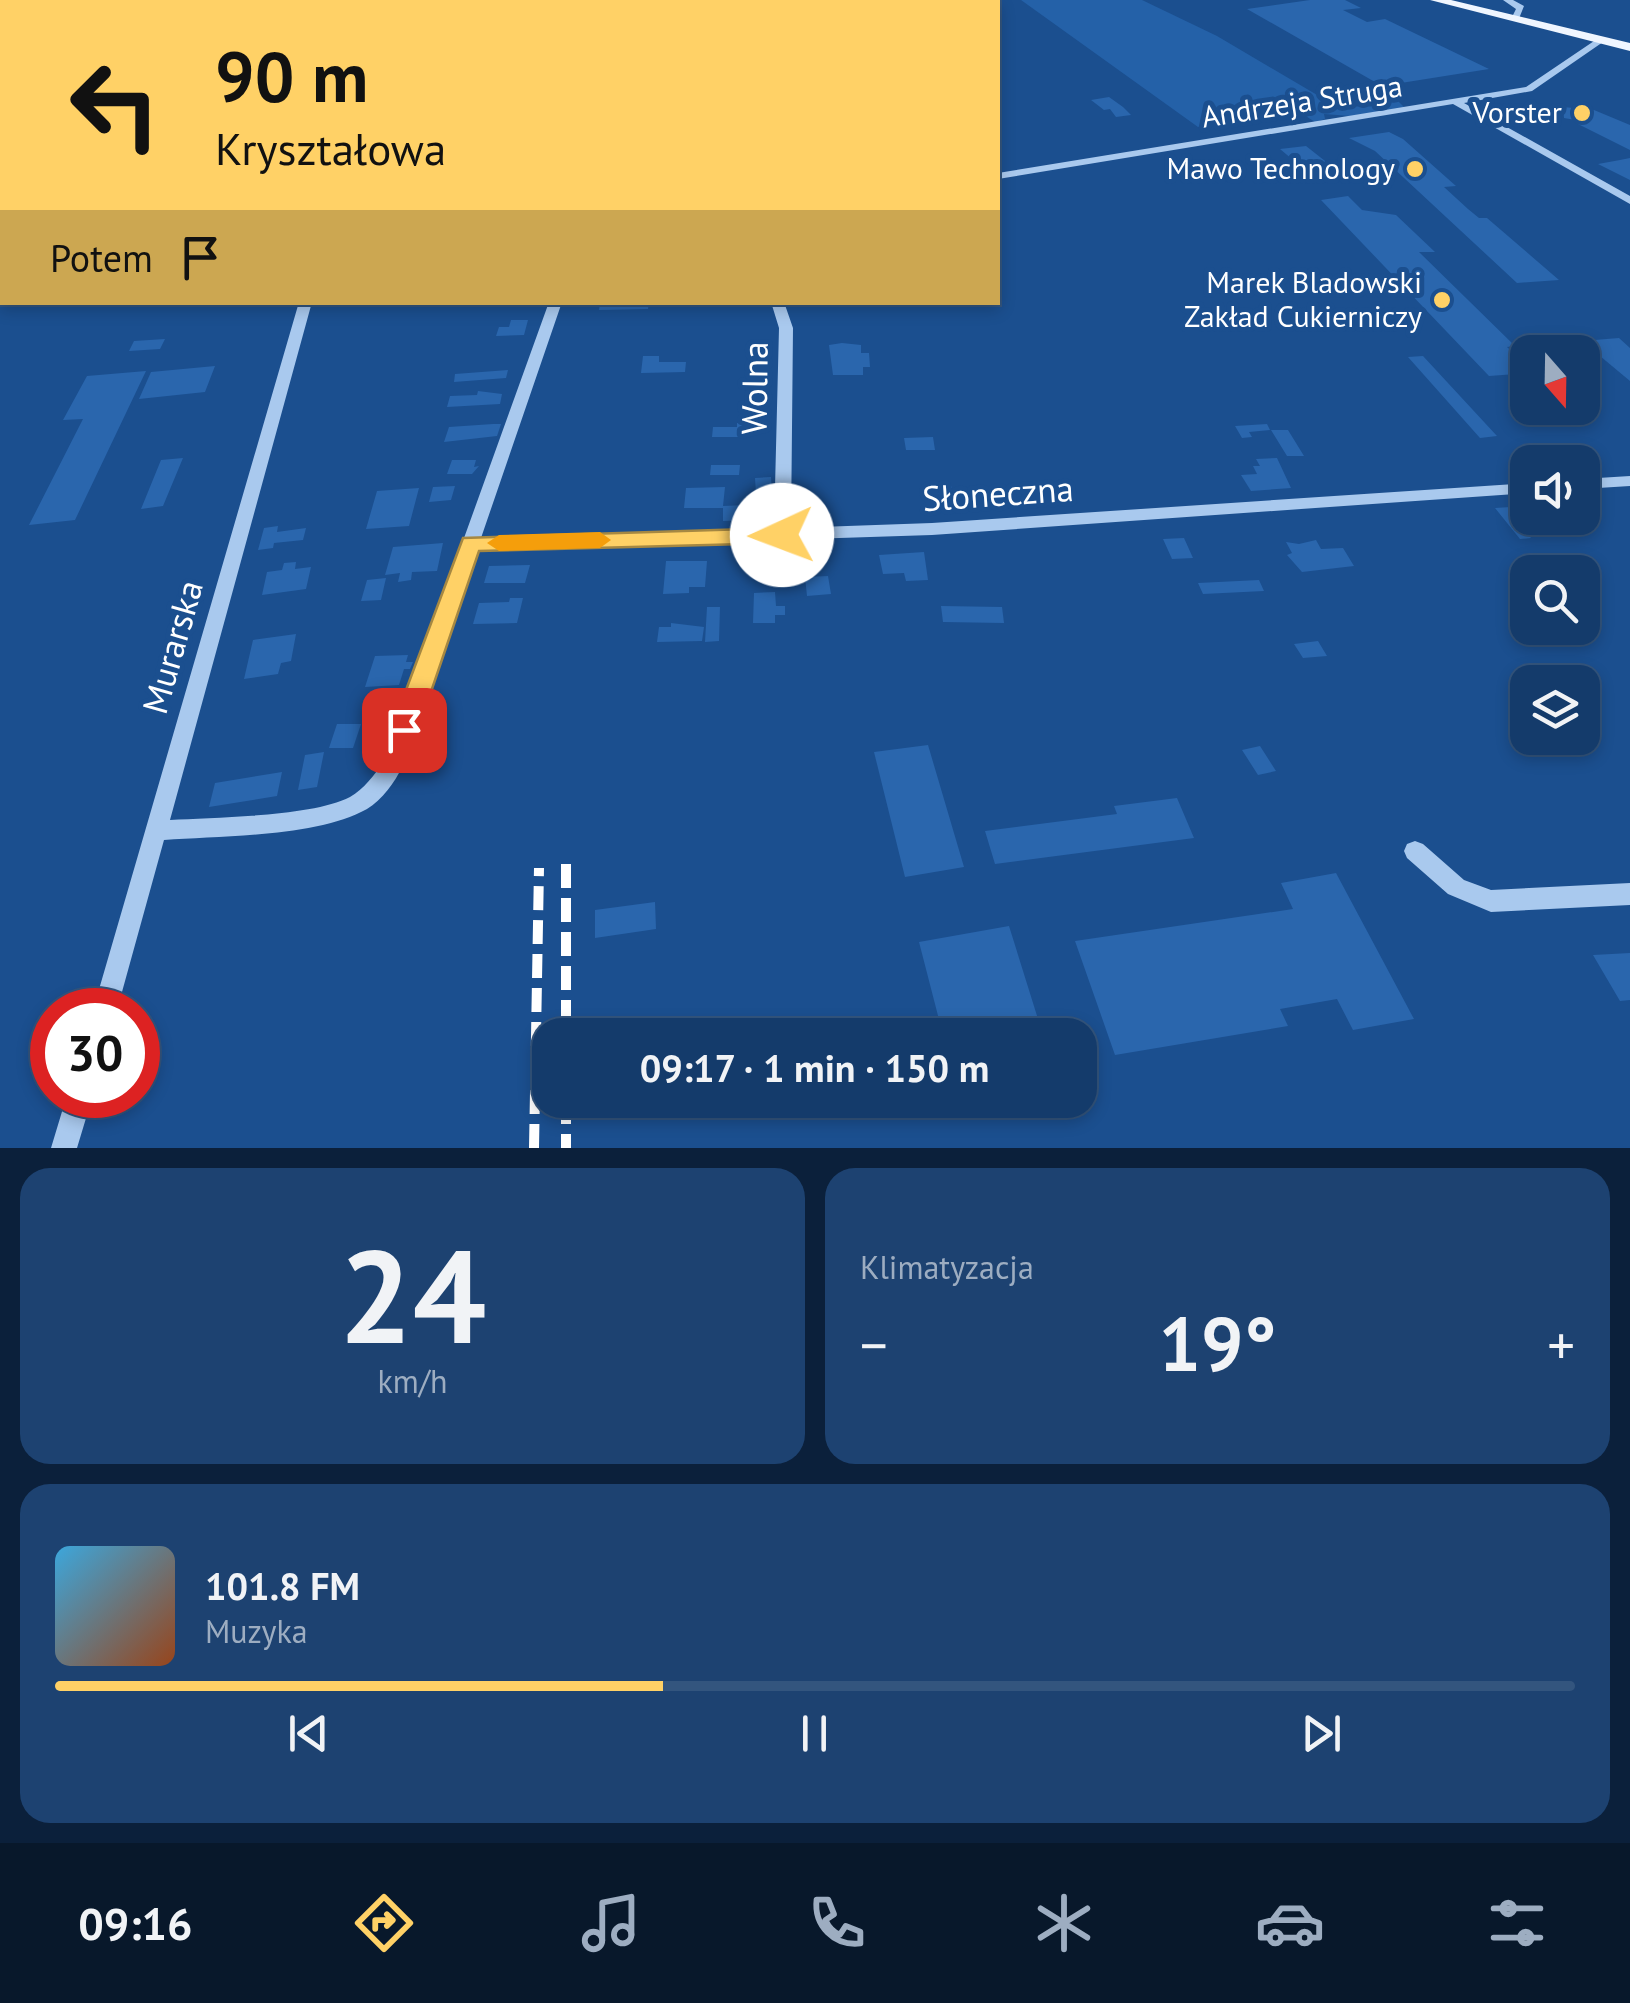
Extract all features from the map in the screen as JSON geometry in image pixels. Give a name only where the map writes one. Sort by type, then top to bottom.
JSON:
[{"type":"main road","points":[[1436,0],[1630,47]]},
{"type":"street","points":[[1507,0],[1522,10],[1515,19]]},
{"type":"street","name":"Andrzeja Struga","points":[[1000,176],[1533,88],[1600,40]]},
{"type":"street","points":[[1456,102],[1630,200]]},
{"type":"street","name":"Murarska","points":[[110,988],[305,305]]},
{"type":"street","points":[[157,830],[250,824],[337,811],[371,793],[392,767],[555,305]]},
{"type":"street","name":"Wolna","points":[[778,305],[786,328],[782,535]]},
{"type":"street","points":[[1600,483],[1630,481]]},
{"type":"street","name":"Słoneczna","points":[[471,544],[932,529],[1510,489]]},
{"type":"street","points":[[1415,851],[1456,887],[1490,901],[1630,894]]},
{"type":"street","points":[[64,1148],[73,1118]]},
{"type":"shaded area","points":[[1021,0],[1142,0],[1217,36],[1341,109],[1397,100],[1404,107],[1350,116],[1324,114],[1325,119],[1315,122],[1298,111],[1198,127]]},
{"type":"building","points":[[1310,0],[1345,0],[1361,8],[1343,10],[1367,22],[1385,19],[1489,69],[1382,86],[1247,9]]},
{"type":"building","points":[[1109,97],[1131,115],[1116,117],[1110,109],[1104,110],[1091,100]]},
{"type":"building","points":[[1563,107],[1594,110],[1630,125],[1630,150],[1578,124],[1584,123],[1581,121],[1564,118]]},
{"type":"building","points":[[1389,132],[1403,139],[1456,186],[1444,187],[1468,209],[1479,218],[1487,218],[1559,280],[1517,283],[1375,151],[1349,138]]},
{"type":"building","points":[[1306,146],[1339,172],[1277,180],[1264,169],[1299,165],[1280,149]]},
{"type":"building","points":[[1630,158],[1630,180],[1598,164],[1620,160]]},
{"type":"building","name":"Marek Bladowski Zakład Cukierniczy","points":[[1348,196],[1362,210],[1396,215],[1435,252],[1419,252],[1510,341],[1510,374],[1489,376],[1321,200]]},
{"type":"building","points":[[600,305],[649,305],[648,309],[599,310]]},
{"type":"building","points":[[511,320],[528,320],[524,335],[496,336],[499,327],[509,327]]},
{"type":"building","points":[[1619,338],[1630,348],[1630,381],[1600,356],[1600,340]]},
{"type":"building","points":[[165,339],[160,349],[129,351],[134,341]]},
{"type":"building","points":[[829,345],[861,345],[861,353],[869,353],[870,367],[863,367],[863,375],[833,375]]},
{"type":"building","points":[[643,356],[659,356],[659,362],[686,362],[685,372],[641,373]]},
{"type":"building","points":[[1423,356],[1497,436],[1480,438],[1408,357]]},
{"type":"building","points":[[215,366],[205,392],[139,399],[151,372]]},
{"type":"building","points":[[508,370],[506,378],[454,382],[455,374]]},
{"type":"building","points":[[146,371],[75,520],[29,525],[83,419],[63,420],[87,376]]},
{"type":"building","points":[[478,391],[502,394],[500,404],[447,407],[450,396],[477,395]]},
{"type":"building","points":[[737,423],[745,423],[745,437],[712,437],[713,427],[737,427]]},
{"type":"building","points":[[501,424],[497,436],[444,442],[449,427]]},
{"type":"building","points":[[1267,424],[1270,430],[1249,432],[1252,437],[1242,438],[1235,426]]},
{"type":"building","points":[[1271,430],[1288,430],[1304,456],[1287,456]]},
{"type":"building","points":[[933,437],[935,450],[906,450],[904,438]]},
{"type":"building","points":[[183,458],[163,506],[141,509],[161,460]]},
{"type":"building","points":[[1277,458],[1291,488],[1251,491],[1241,475],[1257,474],[1253,466],[1260,466],[1256,459]]},
{"type":"building","points":[[452,460],[476,460],[474,467],[479,466],[472,474],[447,474]]},
{"type":"building","points":[[711,465],[740,465],[739,475],[710,475]]},
{"type":"building","points":[[771,477],[772,492],[756,493],[755,478]]},
{"type":"building","points":[[455,486],[451,500],[429,502],[433,487]]},
{"type":"building","points":[[951,486],[959,509],[941,510],[935,487]]},
{"type":"building","points":[[725,487],[723,506],[746,505],[746,496],[769,495],[769,503],[761,504],[761,520],[723,521],[723,508],[684,508],[686,488]]},
{"type":"building","points":[[419,488],[409,526],[366,529],[377,491]]},
{"type":"building","points":[[1510,507],[1510,527],[1495,508]]},
{"type":"building","points":[[278,526],[277,532],[306,528],[303,540],[274,543],[273,548],[258,550],[264,528]]},
{"type":"building","points":[[1184,538],[1193,558],[1172,559],[1163,539]]},
{"type":"building","points":[[1316,540],[1321,549],[1343,548],[1354,566],[1302,572],[1287,555],[1292,553],[1286,542]]},
{"type":"building","points":[[443,543],[437,571],[412,572],[411,580],[398,582],[400,573],[385,575],[393,547]]},
{"type":"building","points":[[924,552],[928,580],[906,581],[904,573],[883,574],[879,555]]},
{"type":"building","points":[[666,561],[707,561],[705,587],[689,587],[689,593],[663,594]]},
{"type":"building","points":[[296,562],[295,569],[311,567],[306,589],[262,595],[267,572]]},
{"type":"building","points":[[530,565],[525,583],[484,583],[489,566]]},
{"type":"building","points":[[828,576],[831,594],[807,596],[805,577]]},
{"type":"building","points":[[386,578],[381,600],[361,601],[367,580]]},
{"type":"building","points":[[1259,580],[1264,591],[1203,594],[1198,583]]},
{"type":"building","points":[[775,592],[776,606],[785,606],[785,615],[775,615],[775,623],[753,623],[754,593]]},
{"type":"building","points":[[510,598],[523,598],[517,623],[473,624],[479,603],[509,602]]},
{"type":"building","points":[[941,606],[1002,607],[1004,623],[943,622]]},
{"type":"building","points":[[707,607],[720,607],[719,641],[705,642]]},
{"type":"building","points":[[671,623],[704,627],[702,641],[657,642],[659,627],[671,627]]},
{"type":"building","points":[[296,634],[291,661],[281,663],[278,674],[244,679],[253,640]]},
{"type":"building","points":[[1318,641],[1327,656],[1303,658],[1294,644]]},
{"type":"building","points":[[408,655],[406,662],[413,662],[410,669],[404,669],[399,685],[365,687],[375,656]]},
{"type":"building","points":[[337,724],[361,724],[353,748],[329,748]]},
{"type":"building","points":[[928,745],[964,867],[905,877],[874,752]]},
{"type":"building","points":[[1260,746],[1276,771],[1258,775],[1242,750]]},
{"type":"building","points":[[324,752],[317,787],[298,790],[305,755]]},
{"type":"building","points":[[282,772],[277,796],[209,807],[215,783]]},
{"type":"building","points":[[1177,798],[1194,838],[995,864],[985,831],[1117,814],[1114,806]]},
{"type":"building","points":[[1336,873],[1414,1019],[1353,1030],[1337,999],[1280,1009],[1288,1026],[1115,1055],[1075,941],[1293,909],[1281,883]]},
{"type":"building","points":[[655,902],[656,929],[595,938],[595,910]]},
{"type":"building","points":[[1009,926],[1038,1018],[939,1018],[919,942]]},
{"type":"building","points":[[1630,953],[1630,1000],[1620,1001],[1593,955]]},
{"type":"railway","points":[[566,864],[566,1018]]},
{"type":"railway","points":[[534,1148],[539,868]]},
{"type":"railway","points":[[566,1118],[566,1148]]},
{"type":"slow traffic","points":[[499,543],[600,540]]},
{"type":"place","name":"Vorster","points":[[1582,113]]},
{"type":"place","name":"Mawo Technology","points":[[1415,169]]},
{"type":"place","name":"Marek Bladowski Zakład Cukierniczy","points":[[1442,300]]},
{"type":"route","points":[[404,730],[471,544],[782,535]]}]
